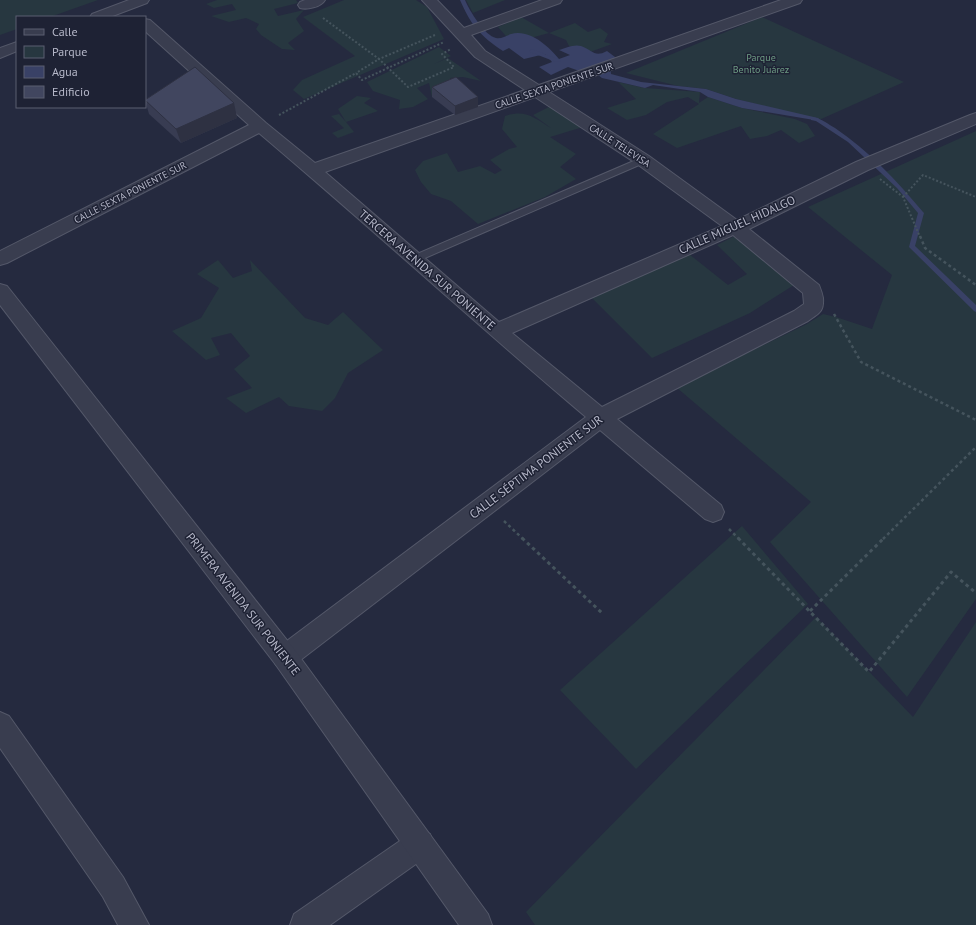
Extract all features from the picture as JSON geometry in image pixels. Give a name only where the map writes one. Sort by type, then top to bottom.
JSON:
[{"type":"street","points":[[99,16],[122,3],[142,0]]},
{"type":"street","name":"CALLE TELEVISA","points":[[429,0],[461,31],[480,54],[643,160],[735,227],[812,290]]},
{"type":"street","points":[[461,31],[487,25],[555,0]]},
{"type":"street","name":"CALLE SEXTA PONIENTE SUR","points":[[313,170],[795,0]]},
{"type":"street","points":[[122,3],[137,16]]},
{"type":"street","name":"TERCERA AVENIDA SUR PONIENTE","points":[[146,24],[260,126],[313,170],[497,331],[713,512]]},
{"type":"street","points":[[0,53],[16,46]]},
{"type":"street","name":"CALLE MIGUEL HIDALGO","points":[[497,331],[750,221],[862,166],[976,118]]},
{"type":"street","name":"CALLE SEXTA PONIENTE SUR","points":[[0,259],[260,126]]},
{"type":"street","name":"CALLE SÉPTIMA PONIENTE SUR","points":[[285,657],[600,418],[801,316],[814,307],[812,290]]},
{"type":"street","name":"PRIMERA AVENIDA SUR PONIENTE","points":[[0,291],[285,657],[477,925]]},
{"type":"street","points":[[0,725],[113,887],[134,925]]},
{"type":"street","points":[[305,925],[420,844]]},
{"type":"lane","points":[[414,258],[643,160]]},
{"type":"path","points":[[311,3],[379,59],[408,87],[454,67],[442,54],[459,45],[461,31]]},
{"type":"path","points":[[260,126],[379,59],[461,31]]},
{"type":"path","points":[[356,73],[362,80],[461,31]]},
{"type":"path","points":[[862,166],[903,198],[925,248],[976,286]]},
{"type":"path","points":[[903,198],[923,175],[976,197]]},
{"type":"path","points":[[836,317],[861,362],[976,420]]},
{"type":"path","points":[[810,611],[976,447]]},
{"type":"path","points":[[486,504],[602,613]]},
{"type":"path","points":[[713,512],[869,672],[951,572],[976,593]]},
{"type":"green space","points":[[0,0],[98,0],[53,16],[16,16],[16,29],[0,35]]},
{"type":"green space","points":[[217,0],[296,0],[298,3],[274,9],[278,16],[304,10],[296,19],[304,31],[288,43],[295,50],[282,49],[261,35],[256,29],[259,24],[246,18],[229,22],[211,16],[236,10],[232,4],[214,8],[206,4]]},
{"type":"green space","points":[[344,0],[416,0],[427,7],[444,39],[304,99],[293,90],[302,80],[355,56],[303,17]]},
{"type":"green space","points":[[466,0],[505,0],[473,13]]},
{"type":"green space","points":[[521,17],[549,33],[512,43],[498,27]]},
{"type":"green space","name":"Parque Benito Juárez","points":[[762,17],[904,82],[819,120],[736,99],[706,89],[678,86],[626,73]]},
{"type":"green space","points":[[575,23],[588,32],[600,28],[608,34],[604,42],[612,44],[590,52],[580,46],[569,46],[566,40],[549,33]]},
{"type":"green space","points":[[439,47],[451,56],[434,64],[448,58],[481,81],[463,77],[450,78],[456,87],[432,97],[429,83],[417,88],[428,99],[413,107],[399,109],[400,100],[373,91],[367,82]]},
{"type":"green space","points":[[618,82],[645,88],[700,92],[699,103],[708,97],[742,108],[795,119],[807,124],[815,136],[799,143],[781,130],[767,136],[750,139],[741,126],[677,148],[653,134],[699,104],[688,97],[667,102],[646,115],[627,120],[607,108],[636,99]]},
{"type":"green space","points":[[357,96],[371,98],[364,103],[378,111],[346,122],[338,109]]},
{"type":"green space","points":[[553,105],[583,127],[550,137],[576,154],[560,167],[576,179],[545,197],[478,224],[451,201],[431,194],[421,182],[415,170],[423,161],[447,153],[458,172],[480,166],[495,174],[502,170],[490,160],[509,149],[517,147],[502,129],[505,116],[512,114],[524,114],[535,118],[551,128],[533,115]]},
{"type":"green space","points":[[339,114],[354,132],[338,138],[332,133],[344,128],[331,116]]},
{"type":"green space","points":[[976,131],[976,599],[907,697],[770,542],[811,502],[676,387],[807,324],[823,314],[872,329],[892,275],[808,207]]},
{"type":"green space","points":[[735,236],[794,285],[750,313],[652,358],[590,296],[689,254],[728,285],[747,274],[717,245]]},
{"type":"green space","points":[[218,260],[233,278],[252,271],[250,260],[305,318],[328,325],[343,312],[383,350],[348,373],[335,398],[322,411],[289,406],[279,397],[246,413],[226,398],[252,388],[234,369],[250,356],[231,333],[211,338],[220,355],[206,360],[172,331],[201,318],[219,288],[197,274]]},
{"type":"green space","points":[[742,526],[808,604],[636,769],[560,690]]},
{"type":"green space","points":[[816,617],[913,717],[976,622],[976,925],[535,925],[526,912]]},
{"type":"water","points":[[460,0],[465,0],[482,28],[496,38],[502,38],[518,33],[532,36],[550,49],[559,59],[570,55],[559,50],[573,46],[581,46],[596,54],[607,51],[615,57],[614,62],[610,66],[611,74],[641,82],[706,89],[736,99],[818,118],[826,125],[814,120],[742,108],[708,97],[700,92],[653,85],[645,88],[602,78],[593,71],[585,73],[568,67],[551,75],[539,67],[552,62],[545,54],[524,59],[509,48],[503,51],[488,40],[472,23]]},
{"type":"building","points":[[195,67],[234,103],[176,129],[146,99]]},
{"type":"building","points":[[456,77],[478,97],[455,106],[432,87]]},
{"type":"waterway","points":[[532,51],[558,61]]},
{"type":"waterway","points":[[813,119],[818,120],[850,141],[899,187],[921,213],[912,247],[976,309]]}]
